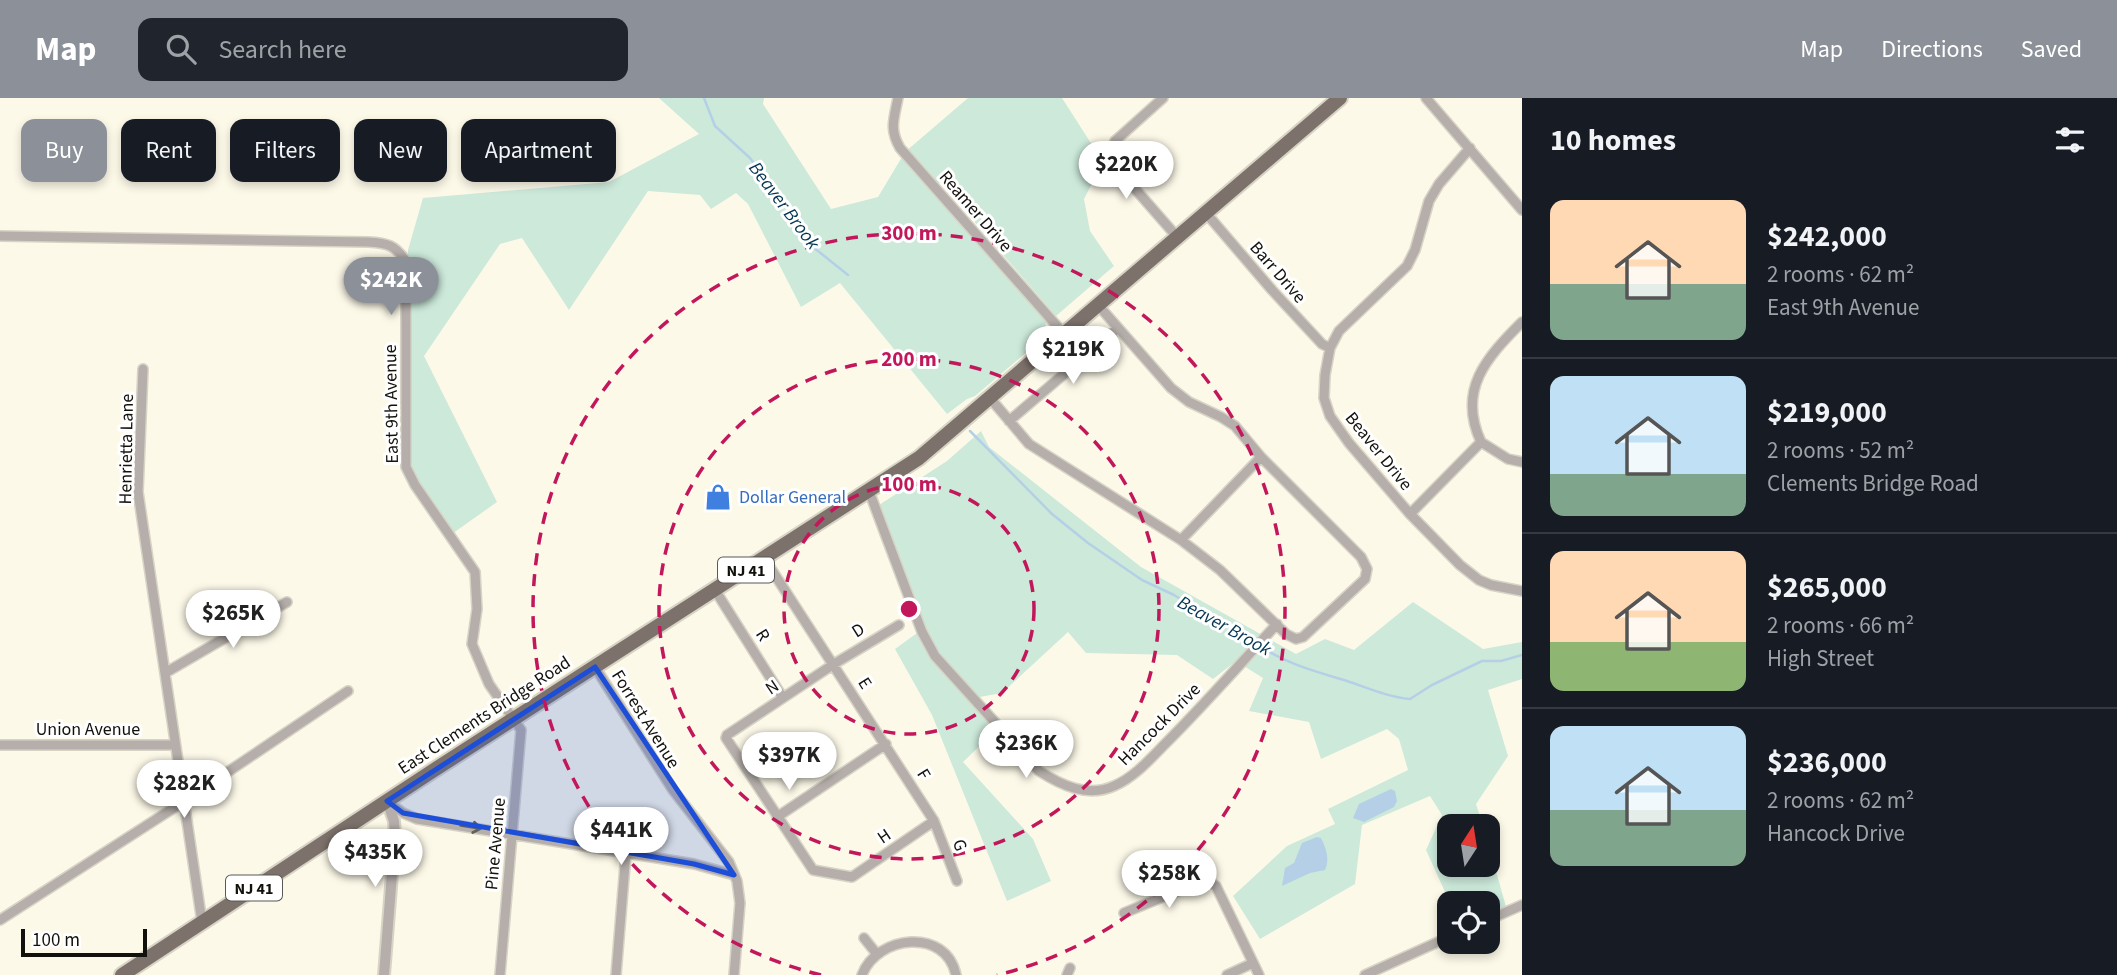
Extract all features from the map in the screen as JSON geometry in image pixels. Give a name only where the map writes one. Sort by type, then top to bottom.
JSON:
[{"type":"main road","name":"NJ 41","points":[[869,491],[919,458],[1340,98]]},
{"type":"main road","name":"East Clements Bridge Road","points":[[122,975],[869,491]]},
{"type":"street","name":"Reamer Drive","points":[[898,98],[892,129],[900,148],[1064,334]]},
{"type":"street","points":[[1163,98],[1115,141],[1111,157],[1116,167],[1178,238]]},
{"type":"street","points":[[1426,98],[1522,210]]},
{"type":"street","name":"Beaver Drive","points":[[1470,148],[1439,184],[1429,201],[1415,250],[1407,266],[1339,331],[1330,348],[1324,398],[1330,416],[1349,443],[1409,514],[1460,565],[1479,580],[1522,591]]},
{"type":"street","name":"Barr Drive","points":[[1206,213],[1272,290],[1322,344],[1330,348]]},
{"type":"street","name":"East 9th Avenue","points":[[0,236],[368,242],[389,243],[400,251],[406,262],[406,467],[415,485],[475,572],[477,609],[472,644],[489,684],[515,718]]},
{"type":"street","points":[[990,398],[1029,444],[1181,540],[1220,570],[1291,637],[1303,637],[1364,579],[1367,569],[1361,557],[1261,457],[1235,426],[1221,416],[1189,402],[1171,388],[1098,305]]},
{"type":"street","points":[[1522,321],[1482,369],[1475,383],[1471,411],[1481,442],[1508,459],[1522,462]]},
{"type":"street","points":[[1009,421],[1118,328]]},
{"type":"street","name":"Henrietta Lane","points":[[144,369],[138,492],[202,922]]},
{"type":"street","points":[[1409,514],[1481,442]]},
{"type":"street","points":[[1181,540],[1261,457]]},
{"type":"street","name":"Hancock Drive","points":[[869,491],[922,632],[935,656],[1039,771],[1054,781],[1079,791],[1112,787],[1134,774],[1184,725],[1276,624]]},
{"type":"street","points":[[764,558],[834,664]]},
{"type":"street","name":"R","points":[[715,590],[783,698]]},
{"type":"street","points":[[165,673],[287,602]]},
{"type":"street","name":"D","points":[[834,664],[899,625]]},
{"type":"street","name":"N","points":[[777,817],[726,738],[834,664]]},
{"type":"street","name":"E","points":[[834,664],[886,744]]},
{"type":"street","name":"Forrest Avenue","points":[[595,667],[673,790],[729,862],[740,903],[734,975]]},
{"type":"street","points":[[0,920],[348,691]]},
{"type":"street","name":"Pine Avenue","points":[[500,975],[521,730],[515,718]]},
{"type":"street","points":[[777,817],[886,744]]},
{"type":"street","name":"F","points":[[886,744],[934,821]]},
{"type":"street","name":"Union Avenue","points":[[0,745],[175,745]]},
{"type":"street","points":[[387,801],[417,819],[694,864],[734,875]]},
{"type":"street","points":[[384,975],[395,836],[394,821],[387,801]]},
{"type":"street","name":"H","points":[[777,817],[813,870],[852,877],[934,821]]},
{"type":"street","name":"G","points":[[934,821],[957,881]]},
{"type":"street","points":[[616,975],[626,853]]},
{"type":"street","points":[[1124,913],[1199,882],[1208,881],[1216,886],[1259,975]]},
{"type":"street","points":[[1500,915],[1522,905]]},
{"type":"street","points":[[864,938],[876,953]]},
{"type":"street","points":[[862,975],[876,953],[895,943],[913,941],[931,945],[945,954],[956,975]]},
{"type":"street","points":[[1365,975],[1437,942]]},
{"type":"street","points":[[1227,975],[1253,963]]},
{"type":"highlighted area","points":[[595,667],[734,875],[694,864],[403,813],[387,801]]},
{"type":"green space","points":[[659,98],[764,98],[763,104],[831,209],[878,197],[905,152],[968,98],[1062,98],[1103,162],[1084,199],[1090,231],[1114,266],[1056,316],[940,182],[932,191],[1046,320],[1045,333],[1041,340],[975,396],[947,414],[840,283],[801,307],[748,204],[736,193],[711,209],[700,195],[648,191],[569,310],[522,238],[500,244],[424,356],[497,502],[449,536],[403,453],[408,250],[423,198],[616,182],[616,178],[699,134]]},
{"type":"green space","points":[[981,431],[989,447],[1141,567],[1296,654],[1325,639],[1354,650],[1413,602],[1483,649],[1522,642],[1522,679],[1488,690],[1508,756],[1476,804],[1479,814],[1441,814],[1430,796],[1362,825],[1355,884],[1260,939],[1233,896],[1287,846],[1335,824],[1328,809],[1408,770],[1399,739],[1387,729],[1321,759],[1309,722],[1249,711],[1263,678],[1236,661],[1213,679],[1177,655],[1086,653],[1068,632],[1002,693],[968,699],[995,731],[963,762],[1033,839],[1051,881],[1007,901],[932,715],[895,649],[924,628],[876,507],[947,461]]},
{"type":"green space","points":[[1437,826],[1437,874],[1426,850]]},
{"type":"green space","points":[[1438,877],[1498,877],[1507,910],[1500,913],[1500,891],[1445,891]]},
{"type":"water","points":[[1391,789],[1395,791],[1397,801],[1394,807],[1364,822],[1353,818],[1359,804]]},
{"type":"water","points":[[1321,838],[1326,850],[1325,870],[1310,873],[1282,886],[1285,868],[1294,863],[1302,843]]},
{"type":"waterway","name":"Beaver Brook","points":[[704,98],[715,126],[750,158],[786,203],[813,247],[848,275]]},
{"type":"waterway","name":"Beaver Brook","points":[[970,431],[1052,514],[1088,543],[1142,580],[1174,595],[1254,643]]},
{"type":"waterway","name":"Beaver Brook","points":[[1260,646],[1302,667],[1410,699],[1432,685],[1482,661],[1501,661],[1522,655]]},
{"type":"place","name":"Dollar General","points":[[718,497]]}]
